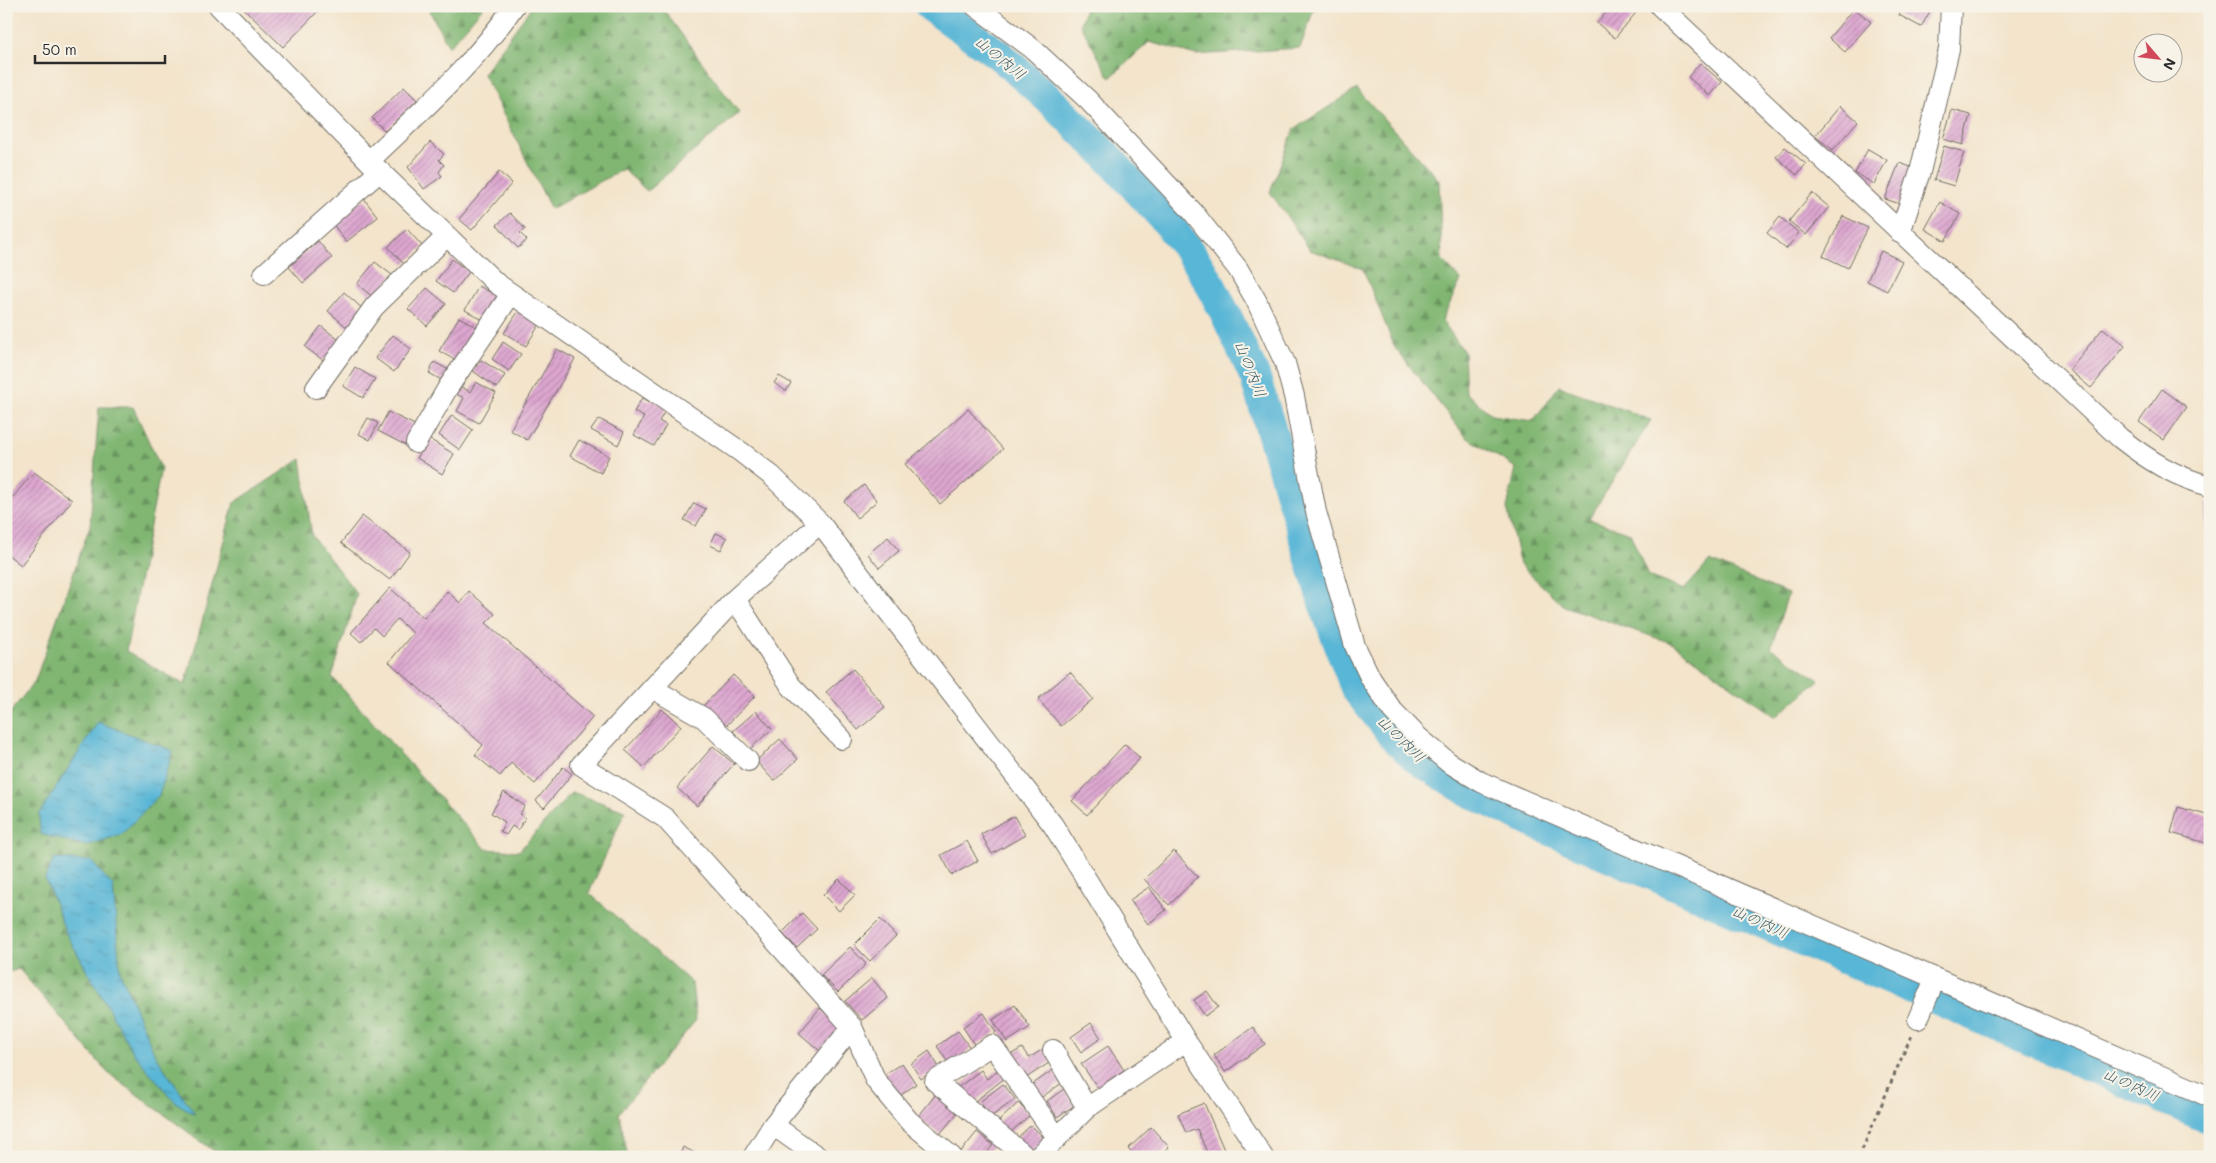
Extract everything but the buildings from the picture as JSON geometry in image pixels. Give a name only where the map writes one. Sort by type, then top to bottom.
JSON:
[{"type":"street","points":[[219,6],[374,166],[511,294],[741,452],[772,476],[820,523],[1053,825],[1186,1041],[1263,1157]]},
{"type":"street","points":[[264,274],[374,166],[449,84],[503,22],[514,6]]},
{"type":"street","points":[[975,6],[1033,50],[1088,100],[1194,212],[1217,240],[1242,277],[1271,331],[1290,380],[1316,512],[1354,646],[1371,679],[1392,710],[1418,738],[1448,762],[1481,782],[2210,1098]]},
{"type":"street","points":[[1660,6],[2120,438],[2166,470],[2187,480],[2210,486]]},
{"type":"street","points":[[1900,233],[1920,172],[1949,49],[1951,6]]},
{"type":"street","points":[[316,388],[374,307],[447,236]]},
{"type":"street","points":[[416,443],[447,389],[511,294]]},
{"type":"street","points":[[820,523],[735,599],[581,766],[665,818],[852,1027],[876,1081],[909,1121],[952,1157]]},
{"type":"street","points":[[735,599],[791,686],[842,739]]},
{"type":"street","points":[[652,688],[704,718],[748,761]]},
{"type":"street","points":[[1918,1019],[1935,979]]},
{"type":"street","points":[[753,1157],[773,1125],[852,1027]]},
{"type":"street","points":[[1038,1157],[1087,1108],[1186,1041]]},
{"type":"street","points":[[1026,1157],[935,1081],[992,1045],[1057,1137]]},
{"type":"street","points":[[1052,1050],[1087,1108]]},
{"type":"street","points":[[773,1125],[818,1157]]},
{"type":"path","points":[[1859,1157],[1918,1019]]},
{"type":"green space","points":[[427,6],[484,6],[449,47]]},
{"type":"green space","points":[[532,6],[661,6],[739,113],[647,191],[623,169],[551,209],[483,74]]},
{"type":"green space","points":[[1086,6],[1315,6],[1300,48],[1196,55],[1149,42],[1110,78],[1080,24]]},
{"type":"green space","points":[[1357,89],[1439,180],[1442,260],[1461,280],[1442,320],[1464,352],[1466,393],[1492,415],[1533,421],[1559,386],[1651,420],[1589,519],[1630,533],[1648,576],[1684,590],[1710,561],[1788,594],[1771,648],[1819,680],[1776,717],[1674,644],[1564,606],[1520,565],[1507,508],[1516,468],[1466,437],[1395,348],[1363,269],[1310,250],[1270,192],[1294,129]]},
{"type":"green space","points":[[99,407],[133,407],[161,468],[126,651],[185,685],[234,503],[301,459],[312,536],[357,594],[332,677],[486,849],[519,851],[572,792],[625,811],[589,893],[692,983],[696,1020],[619,1113],[628,1157],[222,1157],[108,1073],[19,969],[6,973],[6,718],[35,681],[90,526]]},
{"type":"water","points":[[98,722],[173,751],[159,795],[122,834],[86,846],[40,834],[39,814]]},
{"type":"water","points":[[54,859],[91,861],[113,886],[120,972],[155,1055],[195,1114],[175,1102],[134,1054],[66,933],[45,878]]},
{"type":"waterway","name":"山の内川","points":[[930,6],[999,55],[1051,101],[1106,155],[1167,222],[1208,280],[1255,377],[1324,604],[1356,689],[1398,741],[1417,759],[1466,790],[1527,820],[2210,1119]]}]
